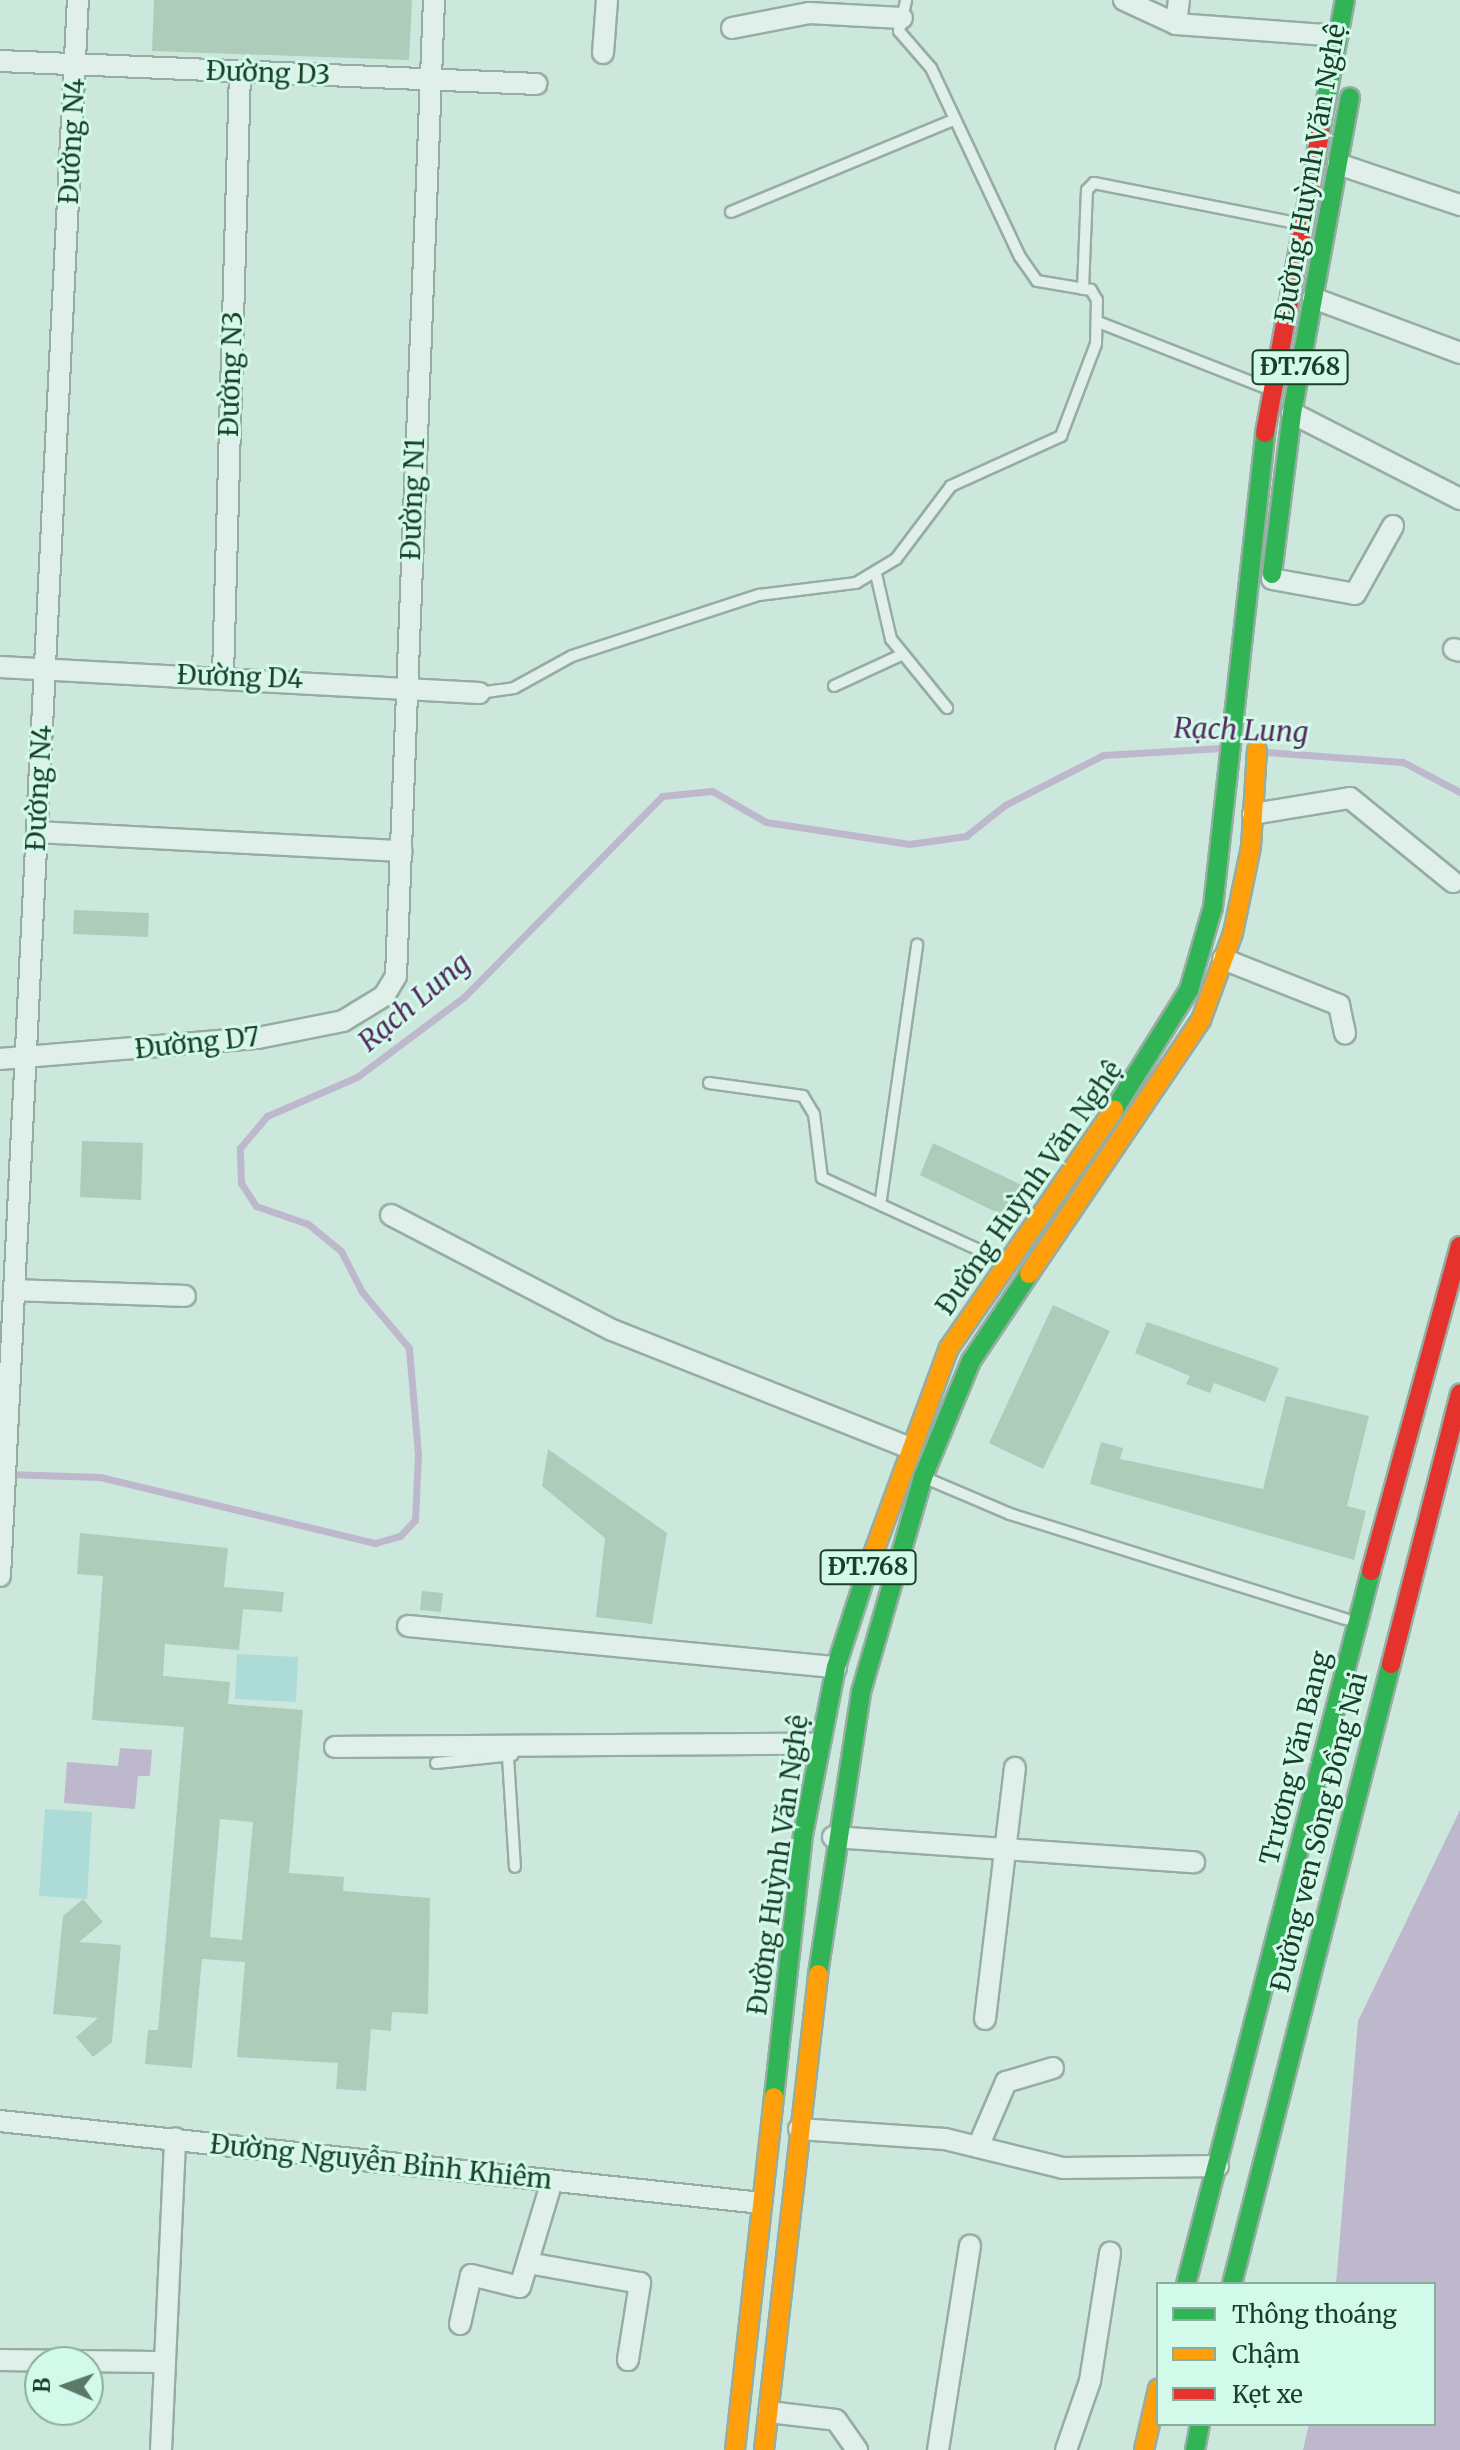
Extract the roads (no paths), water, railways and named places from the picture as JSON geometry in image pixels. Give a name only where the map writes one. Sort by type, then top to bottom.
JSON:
[{"type":"main road","name":"Đường Huỳnh Văn Nghệ","points":[[735,2450],[761,2203],[817,1744],[836,1667],[907,1447],[949,1348],[1003,1261],[1151,1058],[1189,990],[1213,907],[1233,764],[1270,389],[1345,0]]},
{"type":"main road","name":"Đường Huỳnh Văn Nghệ","points":[[1271,586],[1292,413],[1354,75]]},
{"type":"main road","name":"Đường Huỳnh Văn Nghệ","points":[[764,2450],[833,1837],[861,1692],[923,1477],[971,1361],[1053,1233],[1167,1077],[1201,1020],[1223,959],[1253,814],[1259,729]]},
{"type":"main road","name":"Trương Văn Bang","points":[[1187,2282],[1325,1737],[1460,1246]]},
{"type":"main road","points":[[949,1348],[971,1361]]},
{"type":"main road","name":"Đường ven Sông Đồng Nai","points":[[1233,2282],[1460,1394]]},
{"type":"main road","points":[[761,2203],[792,2207]]},
{"type":"main road","points":[[1144,2450],[1156,2398]]},
{"type":"main road","points":[[1195,2450],[1200,2426]]},
{"type":"street","name":"Đường N4","points":[[0,1576],[78,0]]},
{"type":"street","name":"Đường N1","points":[[384,996],[396,976],[434,0]]},
{"type":"street","points":[[603,53],[607,0]]},
{"type":"street","points":[[1124,0],[1176,24],[1338,36]]},
{"type":"street","points":[[1176,24],[1179,0]]},
{"type":"street","points":[[732,28],[809,13],[904,9]]},
{"type":"street","name":"Đường D3","points":[[0,61],[537,84]]},
{"type":"street","name":"Đường N3","points":[[223,676],[240,71]]},
{"type":"street","points":[[1338,164],[1460,205]]},
{"type":"street","points":[[1313,298],[1460,353]]},
{"type":"street","points":[[1292,413],[1460,499]]},
{"type":"street","points":[[1271,586],[1355,594],[1393,526]]},
{"type":"street","name":"Đường D4","points":[[0,667],[405,684],[479,693]]},
{"type":"street","points":[[1253,814],[1350,798],[1453,882]]},
{"type":"street","points":[[37,832],[402,851]]},
{"type":"street","points":[[1223,959],[1339,1005],[1345,1033]]},
{"type":"street","name":"Đường D7","points":[[0,1059],[26,1060],[258,1038],[343,1021],[384,996]]},
{"type":"street","points":[[391,1215],[612,1330],[907,1447]]},
{"type":"street","points":[[14,1290],[185,1296]]},
{"type":"street","points":[[408,1626],[836,1667]]},
{"type":"street","points":[[335,1747],[817,1744]]},
{"type":"street","points":[[985,2019],[1009,1849],[1015,1768]]},
{"type":"street","points":[[833,1837],[1194,1862]]},
{"type":"street","points":[[978,2147],[1006,2082],[1053,2068]]},
{"type":"street","name":"Đường Nguyễn Bỉnh Khiêm","points":[[0,2121],[761,2203]]},
{"type":"street","points":[[799,2129],[978,2147],[1063,2168],[1218,2166]]},
{"type":"street","points":[[161,2450],[175,2138]]},
{"type":"street","points":[[460,2324],[471,2275],[520,2287],[552,2181]]},
{"type":"street","points":[[938,2450],[970,2245]]},
{"type":"street","points":[[1066,2450],[1090,2381],[1110,2253]]},
{"type":"street","points":[[528,2263],[640,2283],[628,2360]]},
{"type":"street","points":[[0,2360],[165,2362]]},
{"type":"street","points":[[769,2412],[836,2420],[857,2450]]},
{"type":"lane","points":[[479,693],[514,688],[572,656],[759,595],[807,593],[876,574],[951,486],[1061,436],[1098,322],[1097,300],[1083,289],[1037,281],[951,121],[931,68],[899,31],[904,9]]},
{"type":"lane","points":[[731,212],[951,121]]},
{"type":"lane","points":[[1083,289],[1087,190],[1094,183],[1302,224]]},
{"type":"lane","points":[[1098,322],[1270,389]]},
{"type":"lane","points":[[876,574],[882,617],[901,655],[947,708]]},
{"type":"lane","points":[[834,686],[901,655]]},
{"type":"lane","points":[[881,1199],[917,945]]},
{"type":"lane","points":[[709,1083],[803,1096],[814,1114],[822,1178],[881,1199],[1003,1261]]},
{"type":"lane","points":[[923,1477],[1010,1514],[1346,1619]]},
{"type":"lane","points":[[436,1763],[508,1757],[540,1744]]},
{"type":"lane","points":[[508,1757],[515,1867]]},
{"type":"waterway","name":"Rạch Lung","points":[[6,1474],[100,1477],[375,1543],[400,1536],[415,1520],[418,1454],[409,1348],[362,1292],[341,1251],[308,1224],[256,1206],[241,1183],[240,1148],[267,1116],[357,1077],[464,997],[662,796],[712,791],[766,822],[909,844],[966,836],[1005,805],[1103,755],[1222,748]]},
{"type":"waterway","name":"Rạch Lung","points":[[1266,752],[1403,762],[1460,792]]}]
